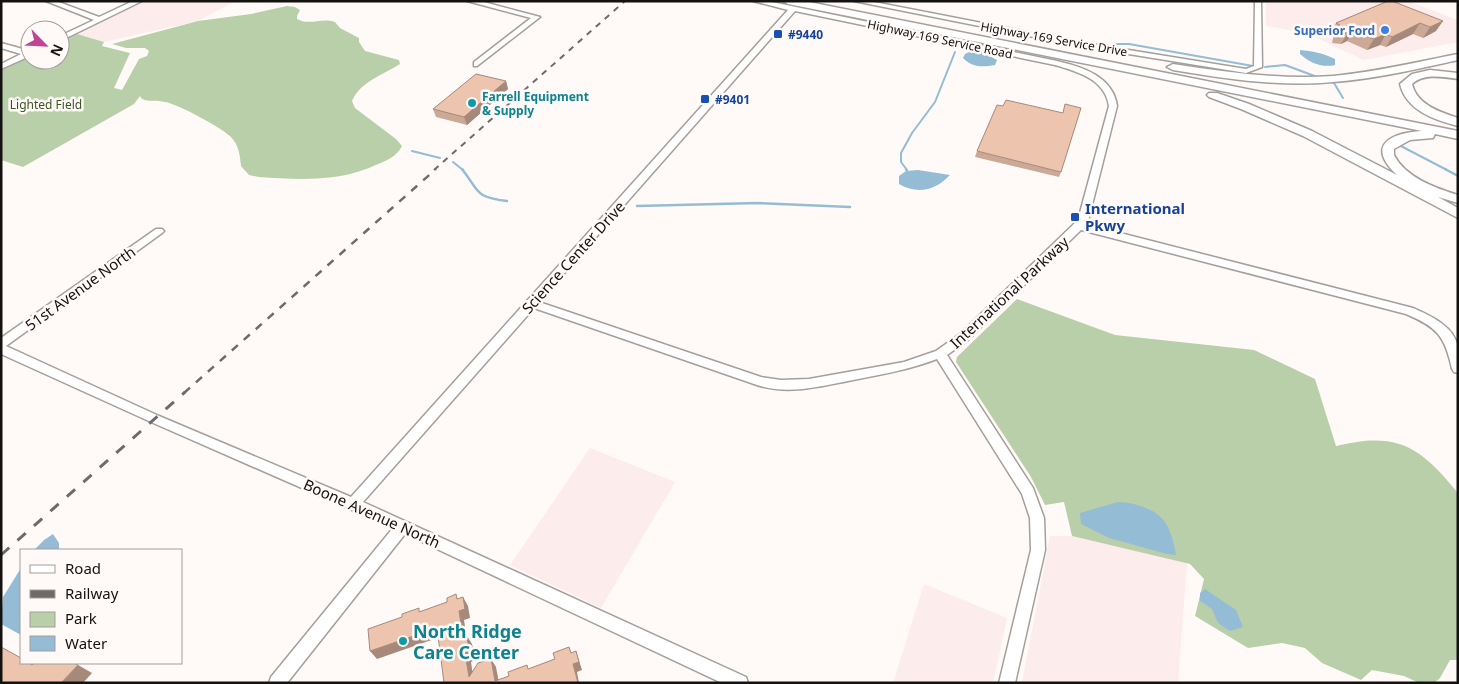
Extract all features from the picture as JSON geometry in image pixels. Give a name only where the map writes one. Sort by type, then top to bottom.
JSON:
[{"type":"highway","points":[[822,1],[1458,126]]},
{"type":"highway","points":[[790,5],[1039,51],[1458,136]]},
{"type":"highway","points":[[1065,49],[1223,75],[1290,80],[1358,76],[1458,57]]},
{"type":"highway","points":[[1039,51],[1190,88],[1248,107],[1305,132],[1458,214]]},
{"type":"highway","points":[[1458,76],[1420,75],[1411,78],[1406,88],[1411,97],[1421,105],[1458,122]]},
{"type":"highway","points":[[1458,136],[1404,136],[1393,141],[1388,152],[1395,167],[1406,176],[1425,187],[1458,199]]},
{"type":"street","points":[[49,1],[100,20]]},
{"type":"street","points":[[70,34],[139,1]]},
{"type":"street","points":[[470,1],[494,4],[536,17],[477,64]]},
{"type":"street","name":"Highway 169 Service Road","points":[[756,1],[790,5],[1065,66],[1096,79],[1109,90],[1112,98],[1112,111],[1083,221],[1079,226]]},
{"type":"street","name":"Highway 169 Service Drive","points":[[857,1],[1169,60],[1236,70],[1252,70],[1258,67],[1258,1]]},
{"type":"street","name":"Science Center Drive","points":[[353,504],[532,303],[790,5]]},
{"type":"street","points":[[1,45],[20,50]]},
{"type":"street","points":[[1,67],[20,58]]},
{"type":"street","name":"International Parkway","points":[[532,303],[761,382],[781,385],[808,384],[906,366],[940,354],[964,337],[1079,226],[1409,311],[1424,317],[1445,332],[1452,344],[1458,369]]},
{"type":"street","name":"51st Avenue North","points":[[1,344],[159,231]]},
{"type":"street","name":"Boone Avenue North","points":[[1,349],[155,419],[403,526],[740,683]]},
{"type":"street","points":[[940,354],[1022,481],[1035,510],[1039,539],[1038,550],[1007,683]]},
{"type":"street","points":[[277,683],[403,526]]},
{"type":"shaded area","points":[[145,1],[236,1],[198,21],[104,42],[77,34]]},
{"type":"shaded area","points":[[1266,1],[1408,1],[1458,20],[1458,42],[1364,60],[1306,33],[1266,26]]},
{"type":"shaded area","points":[[590,448],[675,482],[601,608],[510,565]]},
{"type":"shaded area","points":[[1050,536],[1072,536],[1187,563],[1178,683],[1022,683]]},
{"type":"shaded area","points":[[924,584],[1007,618],[993,683],[893,683]]},
{"type":"green space","name":"Lighted Field","points":[[287,6],[295,7],[300,10],[297,19],[306,22],[325,20],[335,22],[340,28],[359,38],[359,42],[365,51],[399,60],[400,64],[361,88],[352,101],[355,108],[396,139],[402,146],[398,152],[385,161],[364,170],[335,177],[290,179],[249,175],[241,166],[236,144],[226,133],[180,107],[165,102],[145,100],[140,96],[134,104],[23,167],[1,160],[1,70],[20,61],[20,70],[70,70],[70,37],[77,34],[104,42],[102,46],[130,53],[114,88],[122,90],[139,59],[147,56],[149,51],[145,48],[126,48],[112,44],[198,21],[251,14]]},
{"type":"green space","points":[[1017,299],[1115,335],[1254,350],[1315,379],[1336,446],[1375,440],[1406,446],[1419,454],[1458,493],[1458,660],[1450,660],[1440,678],[1434,683],[1419,683],[1404,676],[1372,670],[1361,680],[1322,663],[1305,648],[1282,643],[1248,648],[1195,616],[1204,579],[1190,564],[1072,536],[1064,502],[1045,505],[1031,477],[956,362],[957,357]]},
{"type":"water","points":[[1300,50],[1331,57],[1335,59],[1335,65],[1325,66],[1312,62],[1300,54]]},
{"type":"water","points":[[971,51],[982,52],[997,60],[995,65],[982,66],[970,64],[963,58],[965,54]]},
{"type":"water","points":[[918,170],[950,175],[939,184],[926,189],[913,189],[899,184],[899,176],[906,171]]},
{"type":"water","points":[[1118,502],[1143,507],[1160,517],[1170,533],[1176,555],[1109,538],[1081,524],[1080,513]]},
{"type":"water","points":[[53,534],[59,543],[59,549],[35,549]]},
{"type":"water","points":[[20,570],[20,634],[1,624],[3,597]]},
{"type":"water","points":[[1205,589],[1236,610],[1243,627],[1230,631],[1218,623],[1212,609],[1200,601],[1200,593]]},
{"type":"building","points":[[1388,1],[1443,21],[1430,27],[1420,23],[1392,37],[1386,34],[1374,39],[1354,31],[1338,33],[1340,25],[1336,23]]},
{"type":"building","points":[[476,74],[506,81],[464,117],[433,109]]},
{"type":"building","points":[[1006,100],[1063,113],[1065,104],[1081,108],[1061,172],[977,151],[997,105],[1003,106]]},
{"type":"building","points":[[456,594],[457,599],[463,597],[465,609],[459,611],[463,637],[467,636],[469,652],[465,653],[469,677],[478,663],[491,659],[495,681],[509,676],[508,672],[527,665],[528,669],[555,659],[553,653],[569,647],[571,653],[576,651],[579,662],[573,664],[578,683],[444,683],[437,628],[370,651],[368,629],[402,617],[402,614],[419,608],[419,612],[447,602],[447,598]]},
{"type":"building","points":[[1,647],[20,657],[20,664],[78,665],[61,683],[1,683]]},
{"type":"waterway","points":[[1116,44],[1129,44],[1253,66]]},
{"type":"waterway","points":[[907,170],[901,162],[901,153],[912,133],[935,102],[955,52]]},
{"type":"waterway","points":[[1265,67],[1285,65],[1320,78]]},
{"type":"waterway","points":[[1329,81],[1334,83],[1343,98]]},
{"type":"waterway","points":[[1397,144],[1447,170]]},
{"type":"waterway","points":[[412,151],[440,158]]},
{"type":"waterway","points":[[453,162],[462,169]]},
{"type":"waterway","points":[[462,169],[475,188],[483,195],[507,201]]},
{"type":"waterway","points":[[1445,169],[1458,176]]},
{"type":"waterway","points":[[637,206],[758,203],[850,207]]},
{"type":"railway","points":[[434,170],[625,1]]},
{"type":"railway","points":[[184,393],[436,169]]},
{"type":"railway","points":[[1,555],[185,392]]},
{"type":"place","name":"Superior Ford","points":[[1385,30]]},
{"type":"place","name":"#9440","points":[[778,34]]},
{"type":"place","name":"#9401","points":[[705,99]]},
{"type":"place","name":"Farrell Equipment & Supply","points":[[472,103]]},
{"type":"place","name":"International Pkwy","points":[[1075,217]]},
{"type":"place","name":"North Ridge Care Center","points":[[403,641]]}]
